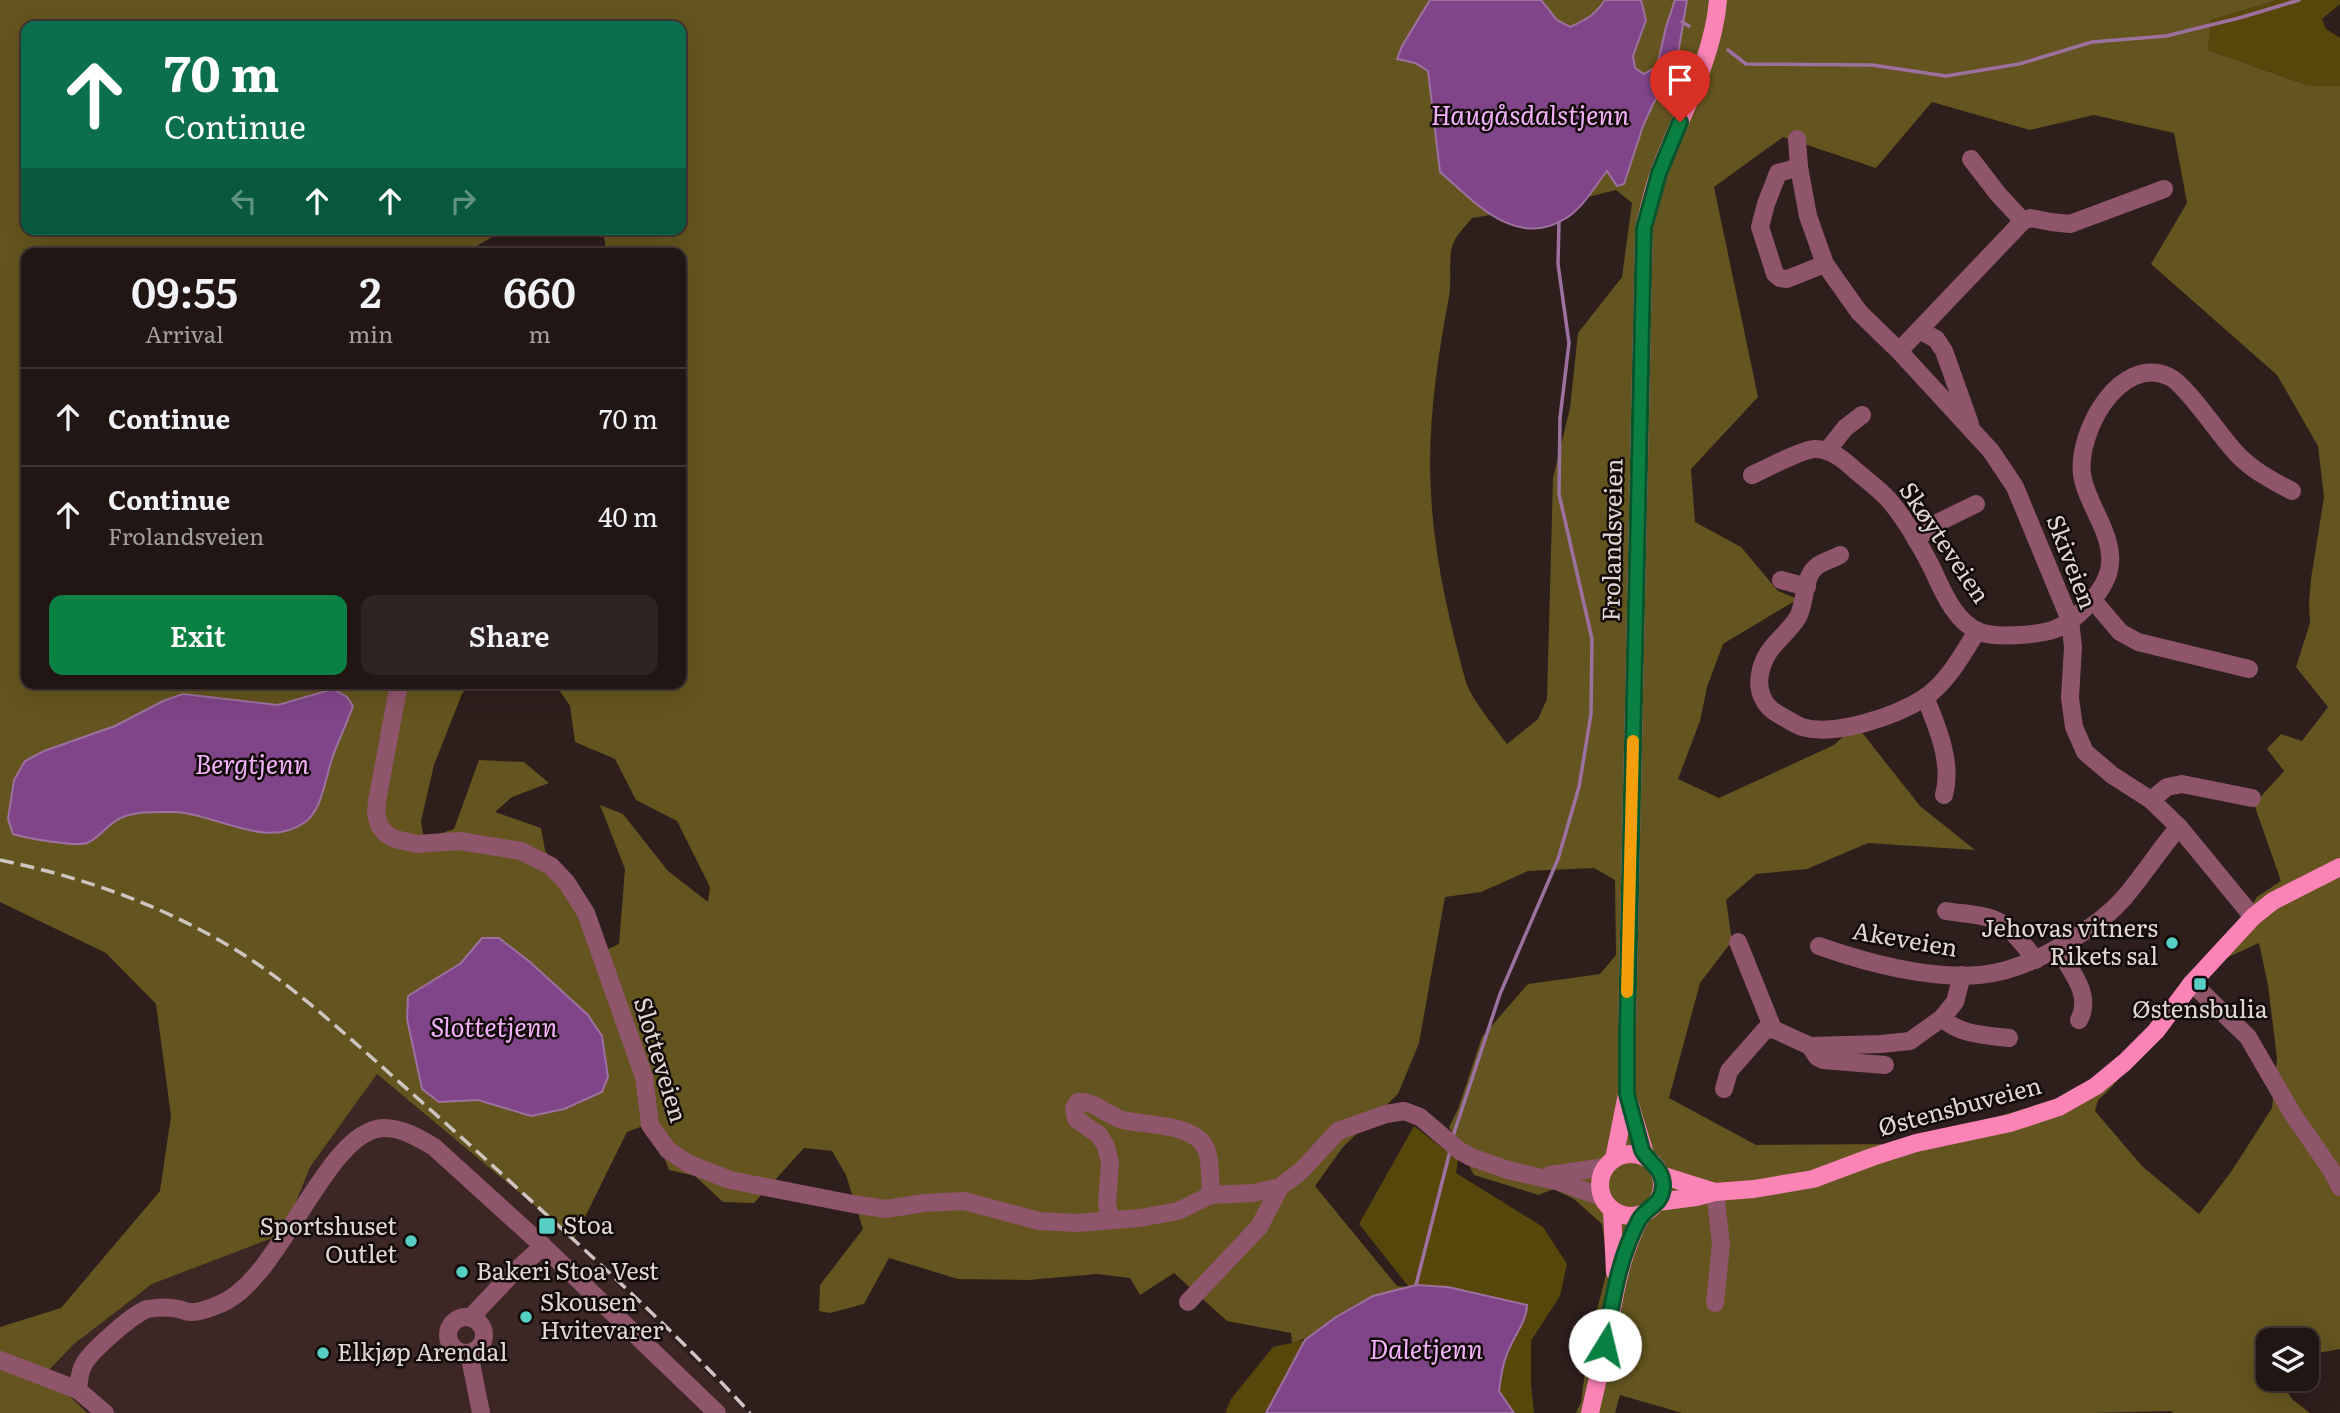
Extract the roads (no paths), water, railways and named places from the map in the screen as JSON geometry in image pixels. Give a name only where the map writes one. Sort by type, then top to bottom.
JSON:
[{"type":"main road","name":"Frolandsveien","points":[[1610,1163],[1619,1142],[1627,1094],[1644,228],[1659,173],[1701,71],[1716,24],[1718,0]]},
{"type":"main road","name":"Østensbuveien","points":[[1658,1202],[1813,1179],[1916,1143],[2010,1123],[2059,1107],[2096,1086],[2126,1062],[2156,1031],[2192,983],[2253,917],[2273,901],[2340,867]]},
{"type":"main road","name":"Frolandsveien","points":[[1627,1094],[1646,1157]]},
{"type":"main road","points":[[1590,1413],[1615,1286],[1642,1215],[1658,1202],[1662,1194],[1661,1175],[1652,1162],[1646,1157],[1629,1154],[1610,1163],[1600,1182],[1607,1204],[1615,1286]]},
{"type":"main road","name":"Østensbuveien","points":[[1661,1175],[1715,1192]]},
{"type":"main road","points":[[1607,1204],[1621,1215],[1642,1215]]},
{"type":"street","name":"Skiveien","points":[[1797,139],[1808,216],[1825,264],[1859,312],[1899,351],[1991,451],[2015,487],[2070,620],[2073,647],[2071,708],[2074,727],[2085,752],[2112,775],[2151,800],[2179,827],[2253,917]]},
{"type":"street","points":[[1970,159],[2023,221]]},
{"type":"street","points":[[1799,167],[1778,173],[1766,204],[1760,232],[1775,274],[1780,278],[1787,279],[1825,264]]},
{"type":"street","points":[[1899,351],[2023,221],[2031,218],[2070,224],[2164,188]]},
{"type":"street","points":[[1919,330],[1936,339],[1944,351],[1958,385],[1970,428]]},
{"type":"street","points":[[2070,620],[2093,600],[2103,585],[2110,565],[2108,544],[2091,504],[2082,473],[2084,449],[2092,422],[2107,398],[2128,378],[2149,372],[2171,377],[2235,452],[2255,471],[2292,491]]},
{"type":"street","points":[[1752,475],[1812,449],[1827,451],[1845,428],[1863,415]]},
{"type":"street","name":"Skøyteveien","points":[[1827,451],[1844,460],[1888,499],[1916,540],[1945,597],[1962,619],[1977,631],[1989,635],[2050,631],[2070,620]]},
{"type":"street","points":[[1916,540],[1933,525],[1976,505]]},
{"type":"street","points":[[1840,555],[1815,567],[1808,578],[1798,617],[1768,650],[1760,674],[1760,692],[1769,709],[1802,727],[1829,729],[1881,719],[1925,697],[1950,671],[1977,631]]},
{"type":"street","points":[[1781,580],[1807,587]]},
{"type":"street","points":[[2093,600],[2120,632],[2138,642],[2249,668]]},
{"type":"street","name":"Slotteveien","points":[[398,689],[377,801],[379,825],[394,839],[417,844],[459,841],[521,851],[551,866],[567,883],[586,913],[644,1077],[650,1125],[668,1150],[689,1164],[730,1180],[853,1204],[886,1209],[964,1201],[1039,1221],[1077,1223],[1140,1218],[1178,1211],[1211,1195],[1253,1193],[1280,1187],[1301,1171],[1338,1131],[1386,1114],[1404,1111],[1420,1117],[1471,1157],[1508,1170],[1539,1176],[1607,1204]]},
{"type":"street","points":[[1925,697],[1945,761],[1947,784],[1944,795]]},
{"type":"street","points":[[2151,800],[2167,787],[2182,784],[2252,798]]},
{"type":"street","name":"Akeveien","points":[[1819,946],[1894,968],[1962,975],[1983,975],[2036,960],[2102,920],[2123,899],[2179,827]]},
{"type":"street","points":[[1946,911],[2000,922],[2036,960]]},
{"type":"street","points":[[1738,943],[1773,1029]]},
{"type":"street","points":[[2058,949],[2082,991],[2085,1004],[2079,1020]]},
{"type":"street","points":[[1724,1089],[1729,1071],[1765,1030],[1773,1029],[1810,1046],[1910,1041],[1942,1018],[1955,1002],[1962,975]]},
{"type":"street","points":[[2192,983],[2248,1037],[2292,1113],[2340,1187]]},
{"type":"street","points":[[1942,1018],[1963,1031],[2009,1038]]},
{"type":"street","points":[[1810,1046],[1817,1057],[1823,1060],[1885,1065]]},
{"type":"street","points":[[1111,1220],[1107,1204],[1110,1163],[1106,1146],[1099,1135],[1076,1119],[1074,1108],[1078,1101],[1087,1101],[1121,1119],[1188,1132],[1201,1140],[1207,1153],[1211,1195]]},
{"type":"street","points":[[78,1390],[79,1376],[87,1359],[143,1309],[162,1307],[190,1312],[222,1303],[242,1290],[265,1266],[322,1178],[351,1144],[368,1132],[385,1128],[413,1135],[434,1147],[543,1246],[717,1413]]},
{"type":"street","name":"Slotteveien","points":[[1539,1176],[1610,1163]]},
{"type":"street","name":"Slotteveien","points":[[1188,1302],[1259,1227],[1280,1187]]},
{"type":"street","points":[[1715,1192],[1721,1244],[1715,1303]]},
{"type":"street","points":[[470,1318],[543,1246]]},
{"type":"street","points":[[470,1318],[479,1323],[484,1339],[479,1348],[469,1353],[454,1348],[449,1334],[454,1323],[470,1318]]},
{"type":"street","points":[[469,1353],[481,1413]]},
{"type":"street","points":[[0,1360],[78,1390],[105,1413]]},
{"type":"water","name":"Haugåsdalstjenn","points":[[1430,0],[1541,0],[1557,20],[1570,27],[1590,16],[1605,0],[1641,0],[1646,20],[1633,56],[1635,68],[1644,74],[1657,66],[1675,0],[1687,0],[1676,66],[1643,126],[1624,184],[1617,186],[1607,171],[1584,202],[1568,217],[1549,226],[1532,229],[1498,219],[1440,172],[1428,71],[1415,63],[1397,59]]},
{"type":"water","name":"Bergtjenn","points":[[333,689],[347,697],[353,706],[315,810],[304,823],[289,830],[257,832],[190,814],[161,812],[140,813],[121,818],[92,841],[81,844],[50,842],[13,834],[8,819],[14,780],[25,761],[44,751],[115,726],[163,701],[183,694],[278,705]]},
{"type":"water","name":"Slottetjenn","points":[[482,938],[499,938],[530,962],[588,1015],[602,1036],[608,1077],[602,1092],[564,1109],[531,1116],[478,1100],[439,1102],[422,1089],[407,1019],[408,996],[461,963]]},
{"type":"water","name":"Daletjenn","points":[[1416,1285],[1448,1287],[1527,1305],[1527,1311],[1506,1358],[1499,1391],[1514,1413],[1266,1413],[1305,1340],[1336,1317],[1373,1296]]},
{"type":"waterway","points":[[1728,50],[1746,64],[1872,65],[1946,76],[2019,64],[2092,42],[2166,36],[2299,0]]},
{"type":"waterway","points":[[1682,22],[1689,26]]},
{"type":"waterway","points":[[1453,1136],[1500,994],[1558,859],[1579,787],[1591,714],[1592,639],[1559,494],[1560,418],[1569,343],[1558,264],[1559,222]]},
{"type":"waterway","points":[[1416,1285],[1450,1151]]},
{"type":"railway","points":[[0,860],[61,875],[148,905],[231,947],[282,982],[361,1048],[566,1233],[660,1321],[750,1413]]},
{"type":"place","name":"Jehovas vitners Rikets sal","points":[[2172,943]]},
{"type":"place","name":"Østensbulia","points":[[2200,984]]},
{"type":"place","name":"Stoa","points":[[547,1226]]},
{"type":"place","name":"Sportshuset Outlet","points":[[411,1241]]},
{"type":"place","name":"Bakeri Stoa Vest","points":[[462,1272]]},
{"type":"place","name":"Skousen Hvitevarer","points":[[526,1317]]},
{"type":"place","name":"Elkjøp Arendal","points":[[323,1353]]}]
